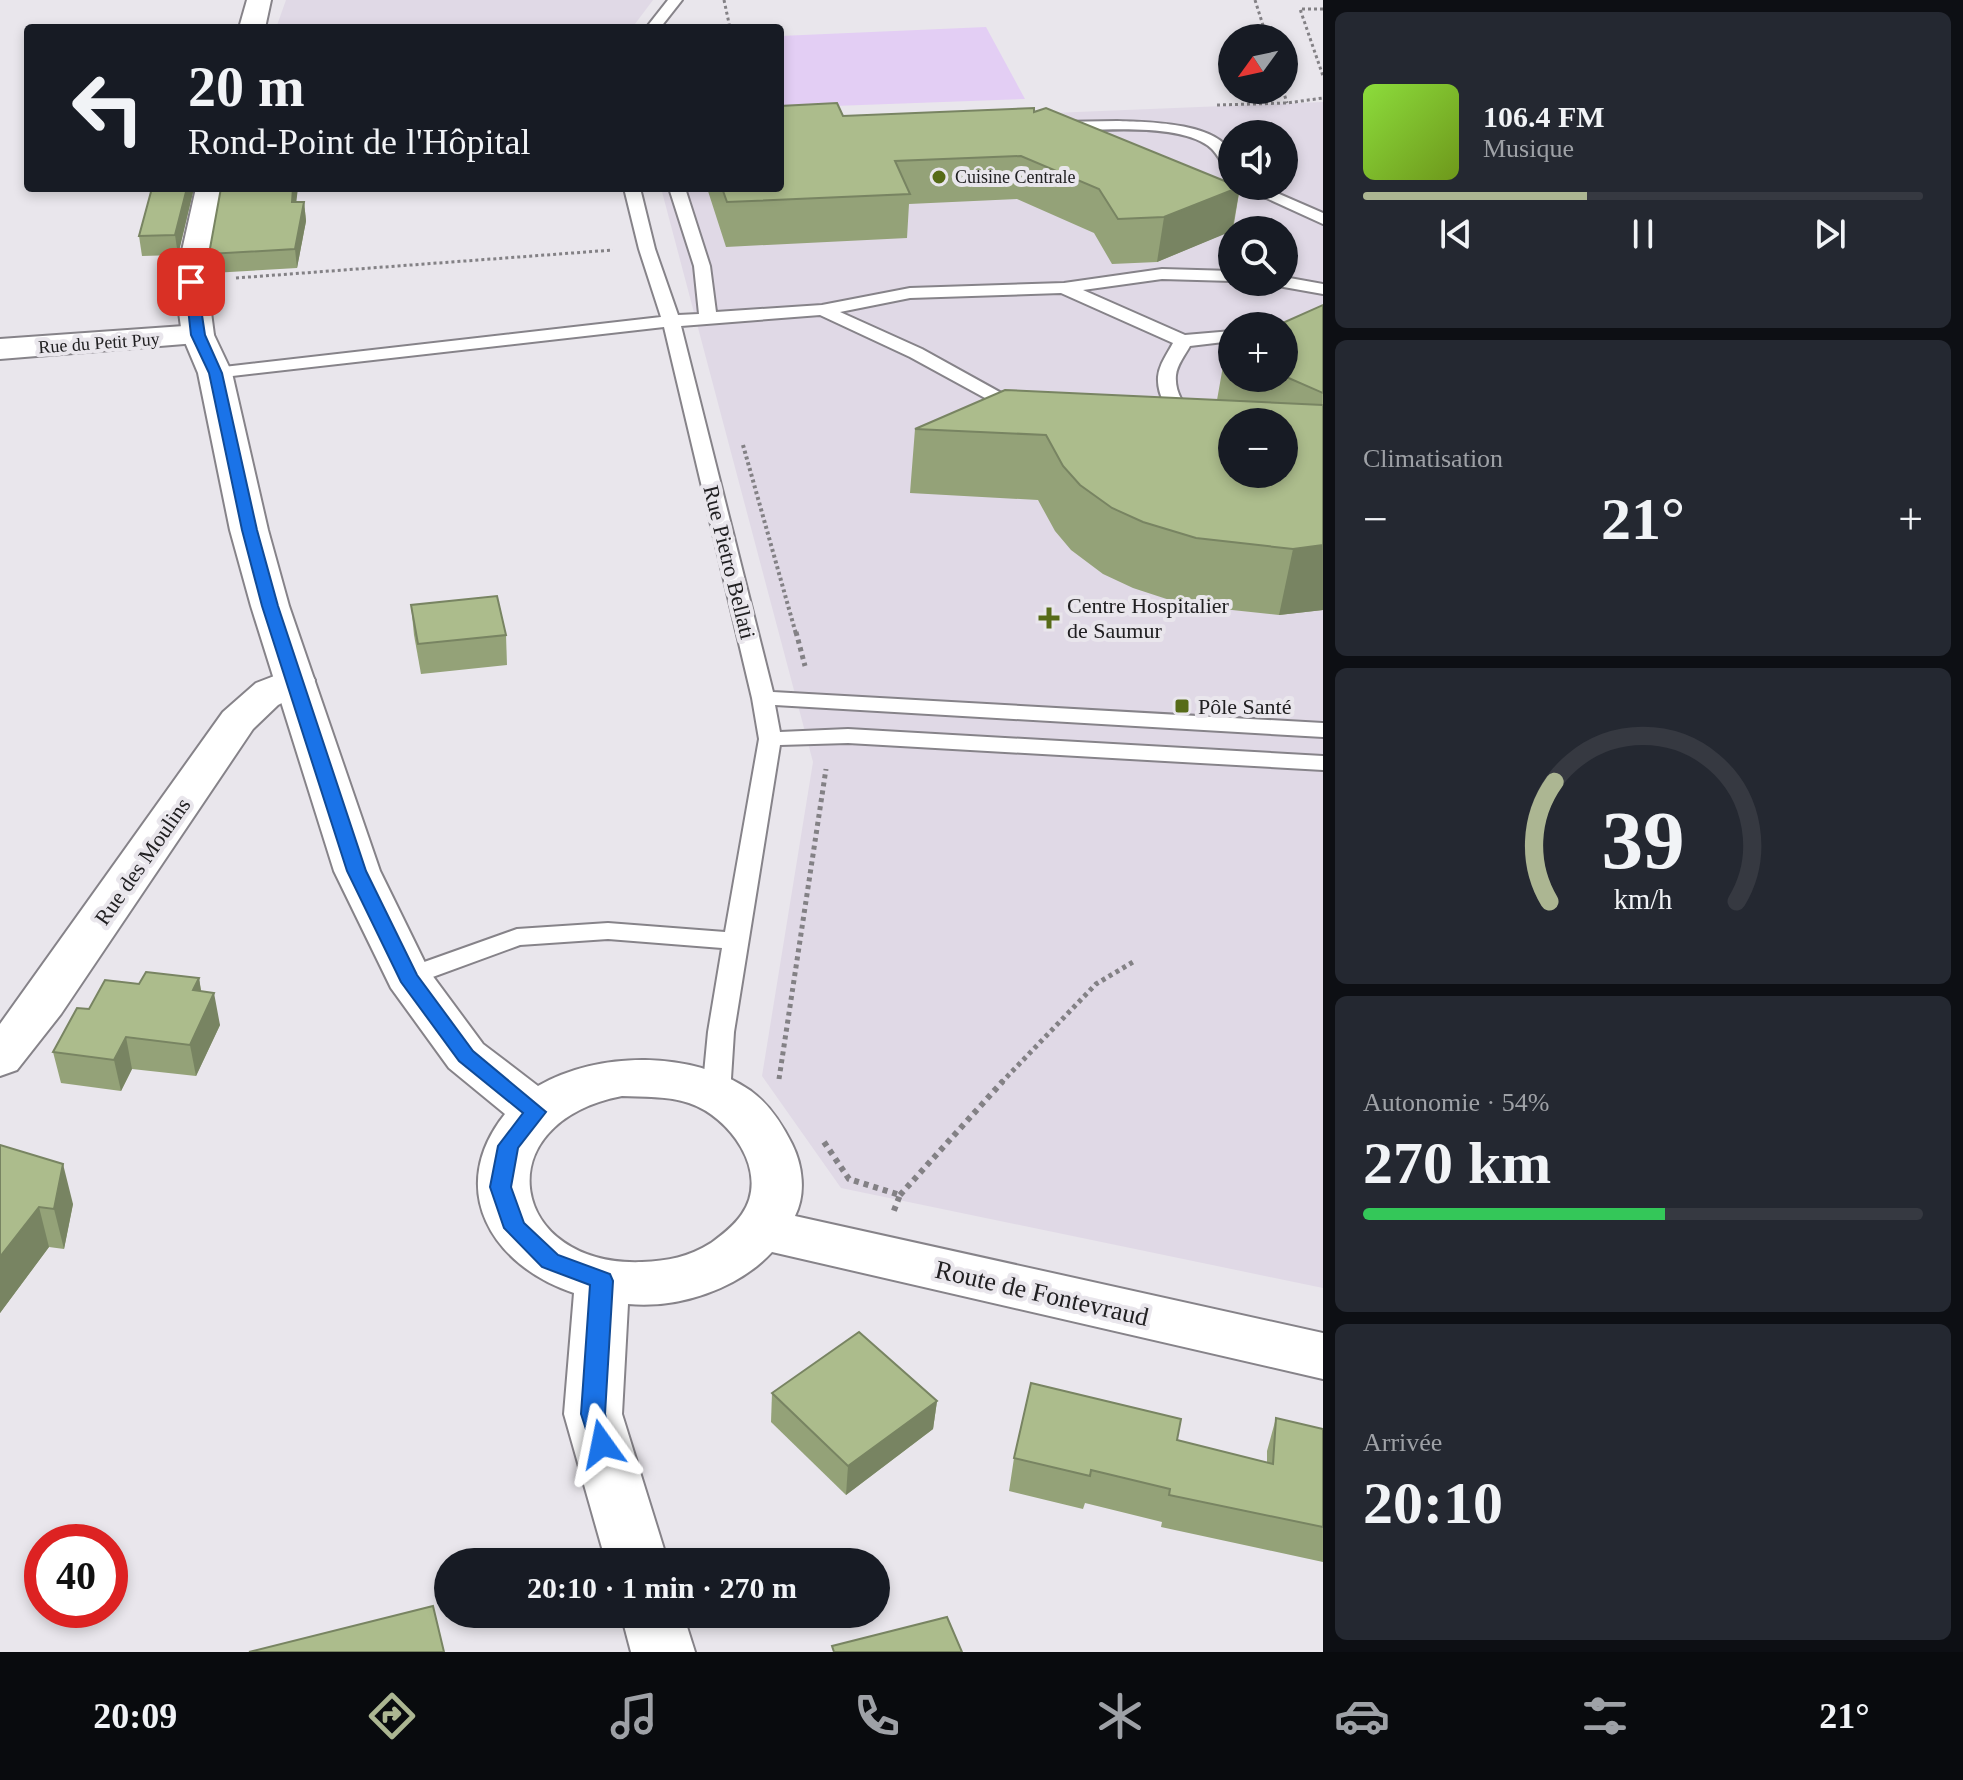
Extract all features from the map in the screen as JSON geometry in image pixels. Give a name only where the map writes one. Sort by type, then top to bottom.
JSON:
[{"type":"street","points":[[253,24],[259,0]]},
{"type":"street","points":[[209,192],[191,282],[198,335],[215,373],[249,530],[357,871],[408,977],[466,1056],[536,1112]]},
{"type":"street","name":"Rue du Petit Puy","points":[[0,349],[198,335]]},
{"type":"street","name":"Rue des Moulins","points":[[0,1058],[44,1002],[252,703],[271,688],[295,680]]},
{"type":"street","points":[[622,1078],[670,1080],[716,1094],[745,1114],[766,1139],[777,1168],[776,1199],[761,1229],[734,1257],[694,1276],[648,1284],[602,1281],[550,1261],[515,1228],[501,1187],[508,1146],[536,1112],[575,1089],[622,1078]]},
{"type":"street","name":"Route de Fontevraud","points":[[761,1229],[1323,1356]]},
{"type":"street","points":[[602,1281],[593,1414],[633,1548]]},
{"type":"street","points":[[656,1628],[663,1652]]},
{"type":"lane","points":[[656,24],[675,0]]},
{"type":"lane","points":[[1040,128],[1146,127],[1192,134],[1218,146]]},
{"type":"lane","name":"Rue Pietro Bellati","points":[[633,192],[647,249],[671,321],[763,698],[770,739],[721,1032],[716,1094]]},
{"type":"lane","points":[[678,192],[702,266],[705,306],[710,319]]},
{"type":"lane","points":[[1280,200],[1323,219]]},
{"type":"lane","points":[[215,373],[671,321],[822,310],[910,293],[1064,288],[1162,274],[1218,276]]},
{"type":"lane","points":[[1298,285],[1323,289]]},
{"type":"lane","points":[[1064,288],[1183,341],[1218,337]]},
{"type":"lane","points":[[822,310],[916,353],[1009,408],[1034,415]]},
{"type":"lane","points":[[1183,341],[1167,376],[1169,395],[1194,425],[1218,442]]},
{"type":"lane","points":[[1191,445],[1218,446]]},
{"type":"lane","points":[[763,698],[1323,730]]},
{"type":"lane","points":[[770,739],[848,736],[1323,763]]},
{"type":"lane","points":[[408,977],[517,937],[608,931],[736,941]]},
{"type":"path","points":[[724,0],[730,24]]},
{"type":"path","points":[[1255,0],[1263,24]]},
{"type":"path","points":[[1323,9],[1300,9],[1323,76]]},
{"type":"path","points":[[191,282],[551,253],[647,249]]},
{"type":"path","points":[[739,431],[809,678]]},
{"type":"path","points":[[779,1083],[826,768]]},
{"type":"path","points":[[892,1215],[900,1195],[1035,1046],[1096,984],[1133,962]]},
{"type":"path","points":[[816,1132],[849,1179],[900,1195]]},
{"type":"shaded area","points":[[286,0],[653,0],[635,24],[277,24]]},
{"type":"shaded area","points":[[986,27],[1025,99],[784,108],[784,36]]},
{"type":"shaded area","name":"Centre Hospitalier de Saumur","points":[[1323,102],[1323,1288],[841,1188],[762,1076],[813,762],[662,192],[784,192],[784,124]]},
{"type":"building","points":[[837,103],[843,116],[1034,108],[1034,112],[1046,108],[1218,178],[1218,196],[1164,217],[1118,219],[1099,189],[1021,156],[895,161],[910,194],[727,202],[723,192],[784,192],[784,106]]},
{"type":"building","points":[[151,192],[186,192],[175,235],[139,236]]},
{"type":"building","points":[[220,192],[293,192],[292,202],[304,202],[295,249],[209,254]]},
{"type":"building","points":[[1323,305],[1323,393],[1298,382],[1298,316]]},
{"type":"building","points":[[1005,390],[1323,405],[1323,545],[1293,549],[1196,538],[1143,522],[1112,508],[1080,485],[1063,466],[1046,435],[915,429]]},
{"type":"building","points":[[497,596],[506,635],[418,644],[411,605]]},
{"type":"building","points":[[146,972],[199,978],[193,990],[214,993],[190,1045],[126,1037],[114,1060],[53,1052],[77,1008],[89,1009],[105,980],[139,984]]},
{"type":"building","points":[[0,1145],[63,1164],[54,1209],[39,1207],[0,1257]]},
{"type":"building","points":[[859,1332],[937,1401],[848,1466],[772,1393]]},
{"type":"building","points":[[1031,1383],[1181,1419],[1177,1440],[1273,1464],[1276,1418],[1323,1429],[1323,1527],[1169,1495],[1170,1489],[1091,1470],[1090,1476],[1014,1458]]},
{"type":"building","points":[[433,1606],[434,1628],[438,1628],[444,1652],[249,1652]]},
{"type":"building","points":[[947,1617],[962,1652],[834,1652],[832,1646]]},
{"type":"place","name":"Cuisine Centrale","points":[[939,177]]},
{"type":"place","name":"Centre Hospitalier de Saumur","points":[[1049,618]]},
{"type":"place","name":"Pôle Santé","points":[[1182,706]]},
{"type":"route","points":[[191,282],[198,335],[215,373],[249,530],[270,606],[357,871],[408,977],[466,1056],[536,1112],[508,1146],[501,1187],[515,1228],[550,1261],[602,1281],[593,1414],[602,1444]]}]
